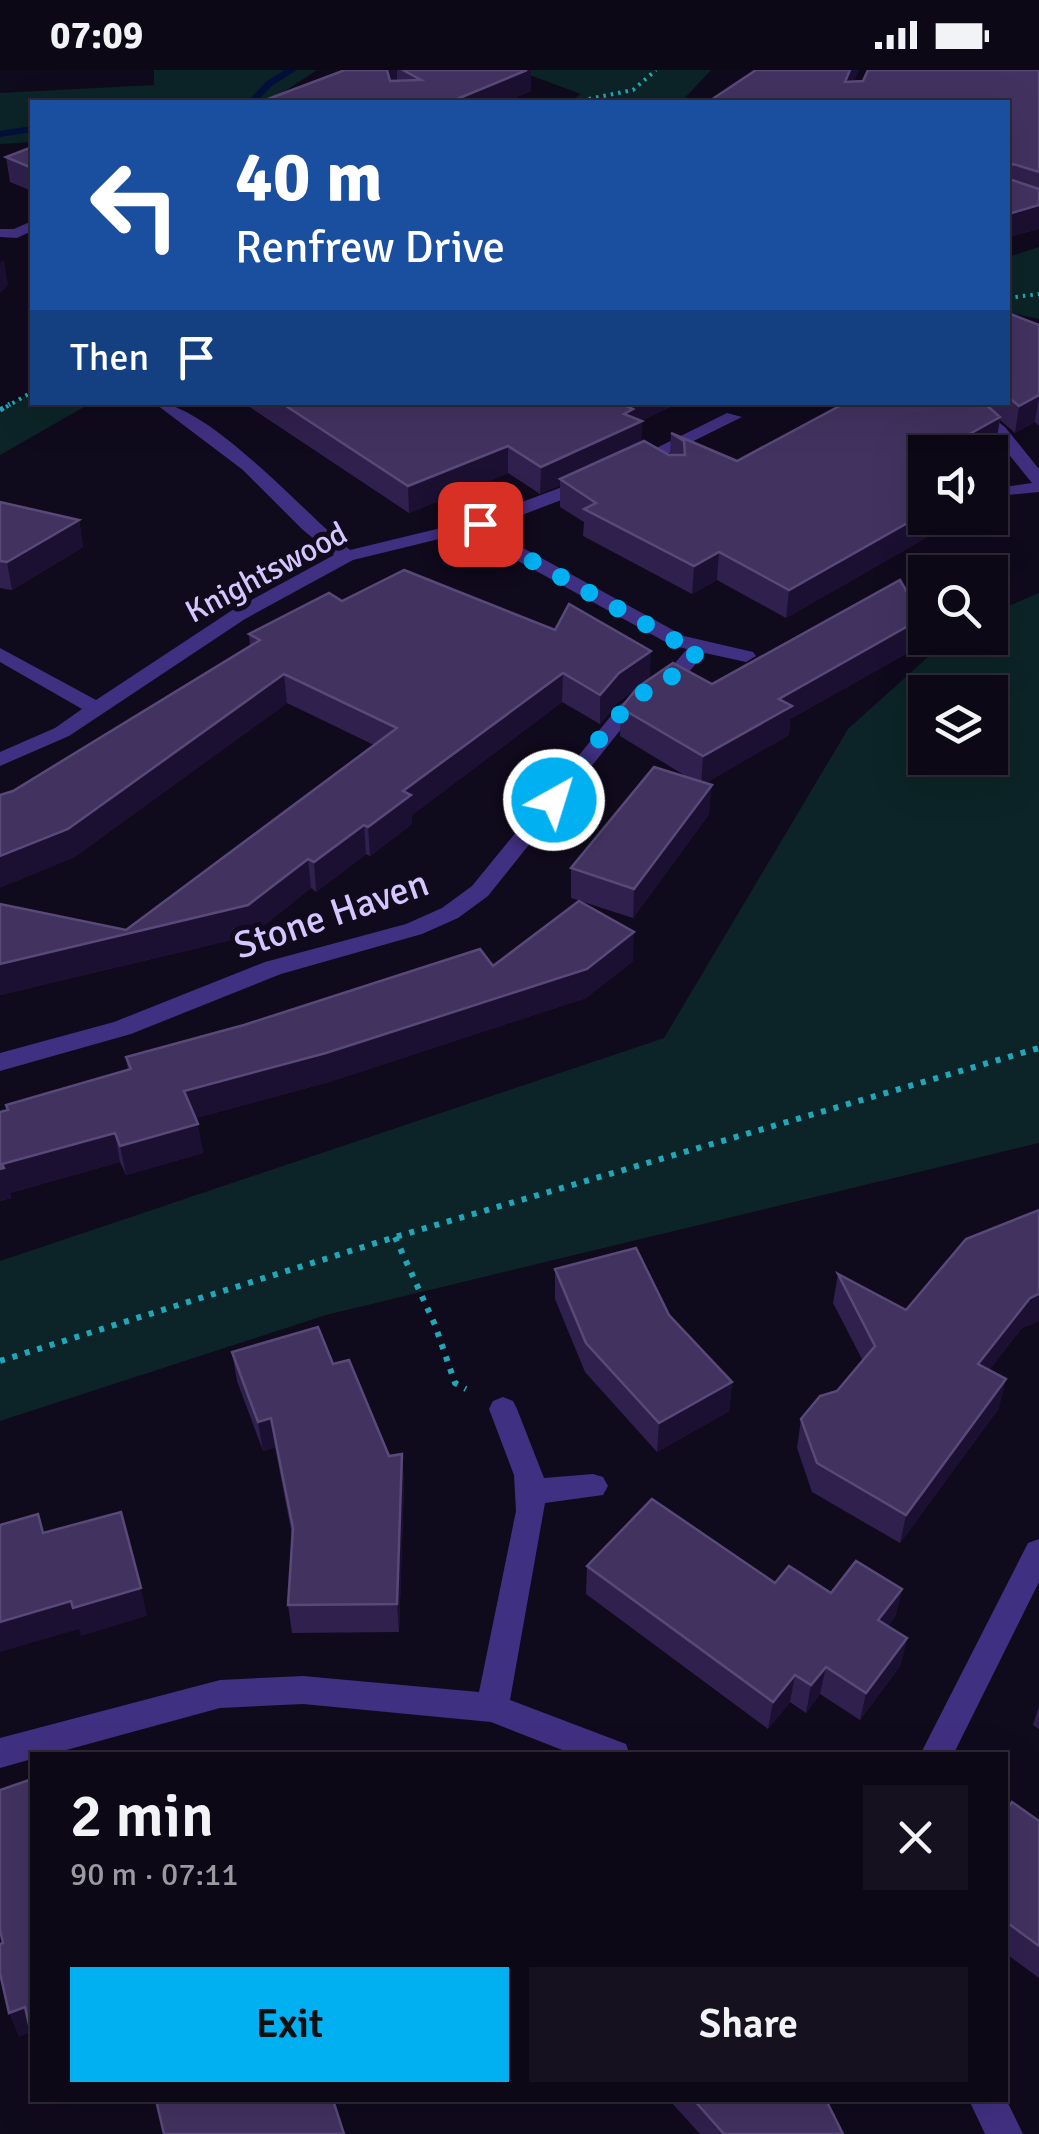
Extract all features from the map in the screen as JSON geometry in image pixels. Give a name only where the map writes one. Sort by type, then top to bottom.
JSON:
[{"type":"street","points":[[0,233],[25,237]]},
{"type":"street","points":[[165,405],[249,466],[347,556]]},
{"type":"street","points":[[966,405],[999,431],[1039,484],[1008,491]]},
{"type":"street","name":"Knightswood","points":[[0,760],[54,736],[238,615],[347,556],[480,524],[550,502],[653,462],[732,417]]},
{"type":"street","points":[[480,524],[507,547],[678,642],[746,656]]},
{"type":"street","name":"Stone Haven","points":[[0,1062],[122,1028],[273,968],[414,929],[450,913],[480,890],[627,710],[644,692],[691,666],[698,648]]},
{"type":"street","points":[[0,654],[97,709]]},
{"type":"street","points":[[492,1708],[531,1492],[503,1409]]},
{"type":"street","points":[[531,1492],[593,1486]]},
{"type":"street","points":[[938,1752],[1039,1552]]},
{"type":"street","points":[[0,1753],[220,1694],[303,1690],[492,1708],[606,1752]]},
{"type":"street","points":[[988,2102],[1005,2134]]},
{"type":"path","points":[[584,100],[632,90],[656,70]]},
{"type":"path","points":[[1010,298],[1039,294]]},
{"type":"path","points":[[0,410],[30,393]]},
{"type":"path","points":[[0,1361],[395,1238],[1039,1048]]},
{"type":"path","points":[[395,1238],[436,1325],[455,1383],[503,1409]]},
{"type":"green space","points":[[154,70],[317,70],[271,100],[30,100],[30,142],[0,144],[0,93],[154,85]]},
{"type":"green space","points":[[516,70],[711,70],[683,100],[572,100],[581,94]]},
{"type":"green space","points":[[1039,247],[1039,319],[1010,312],[1010,256]]},
{"type":"green space","points":[[30,393],[30,405],[88,405],[0,455],[0,410]]},
{"type":"green space","points":[[1039,593],[1039,1143],[326,1315],[0,1421],[0,1261],[664,1038],[848,729],[930,655],[1008,655],[1008,606]]},
{"type":"building","points":[[345,70],[387,70],[390,81],[421,80],[403,70],[527,70],[455,100],[265,100]]},
{"type":"building","points":[[756,70],[850,70],[845,82],[863,81],[868,70],[1039,70],[1039,172],[1010,166],[1010,100],[711,100]]},
{"type":"building","points":[[30,148],[30,167],[6,157]]},
{"type":"building","points":[[1010,179],[1039,189],[1039,205],[1010,213]]},
{"type":"building","points":[[1010,314],[1039,325],[1039,395],[1019,406],[1010,399]]},
{"type":"building","points":[[285,405],[624,405],[633,409],[624,414],[642,421],[541,467],[508,446],[408,486]]},
{"type":"building","points":[[841,405],[986,405],[1000,417],[968,435],[908,435],[908,523],[789,590],[719,552],[694,566],[584,509],[596,503],[560,479],[644,441],[669,455],[685,455],[684,441],[671,433],[737,461]]},
{"type":"building","points":[[0,502],[79,520],[7,562],[0,561]]},
{"type":"building","points":[[404,570],[555,630],[569,604],[651,651],[619,673],[600,695],[563,673],[403,791],[411,795],[368,827],[364,825],[314,862],[308,859],[248,905],[0,964],[0,904],[126,930],[397,728],[284,674],[68,829],[0,856],[0,795],[13,791],[260,640],[249,634],[329,593],[342,601]]},
{"type":"building","points":[[900,580],[908,594],[908,626],[779,699],[792,706],[703,756],[621,708],[638,687],[673,663],[712,684]]},
{"type":"building","points":[[654,767],[712,785],[634,889],[571,868]]},
{"type":"building","points":[[579,901],[634,932],[587,969],[326,1053],[184,1091],[198,1124],[120,1146],[115,1133],[2,1164],[4,1168],[0,1169],[0,1112],[8,1110],[6,1105],[131,1069],[126,1057],[244,1025],[480,949],[493,966]]},
{"type":"building","points":[[1039,1210],[1039,1294],[1030,1298],[978,1364],[1006,1379],[906,1515],[817,1463],[801,1419],[820,1396],[837,1391],[875,1346],[838,1274],[906,1310],[966,1239]]},
{"type":"building","points":[[636,1248],[669,1315],[732,1382],[659,1423],[586,1343],[555,1269]]},
{"type":"building","points":[[318,1327],[333,1364],[349,1360],[389,1456],[402,1454],[397,1604],[288,1605],[293,1528],[271,1418],[258,1422],[232,1352]]},
{"type":"building","points":[[652,1499],[775,1583],[789,1566],[831,1593],[856,1561],[902,1589],[878,1620],[907,1638],[866,1693],[826,1667],[811,1685],[795,1675],[773,1702],[587,1566]]},
{"type":"building","points":[[121,1512],[141,1588],[73,1608],[71,1601],[0,1622],[0,1525],[38,1514],[43,1533]]},
{"type":"building","points":[[30,1780],[30,2029],[25,2007],[9,2013],[0,1973],[0,1790]]},
{"type":"building","points":[[1012,1802],[1039,1821],[1039,1946],[1008,1923],[1008,1808]]},
{"type":"building","points":[[156,2102],[334,2102],[344,2134],[164,2134]]},
{"type":"building","points":[[696,2102],[827,2102],[843,2134],[724,2134]]},
{"type":"waterway","points":[[253,100],[270,83],[292,70]]},
{"type":"waterway","points":[[0,134],[30,129]]},
{"type":"route","points":[[480,524],[507,547],[678,642],[698,648],[691,666],[644,692],[554,800]]}]
